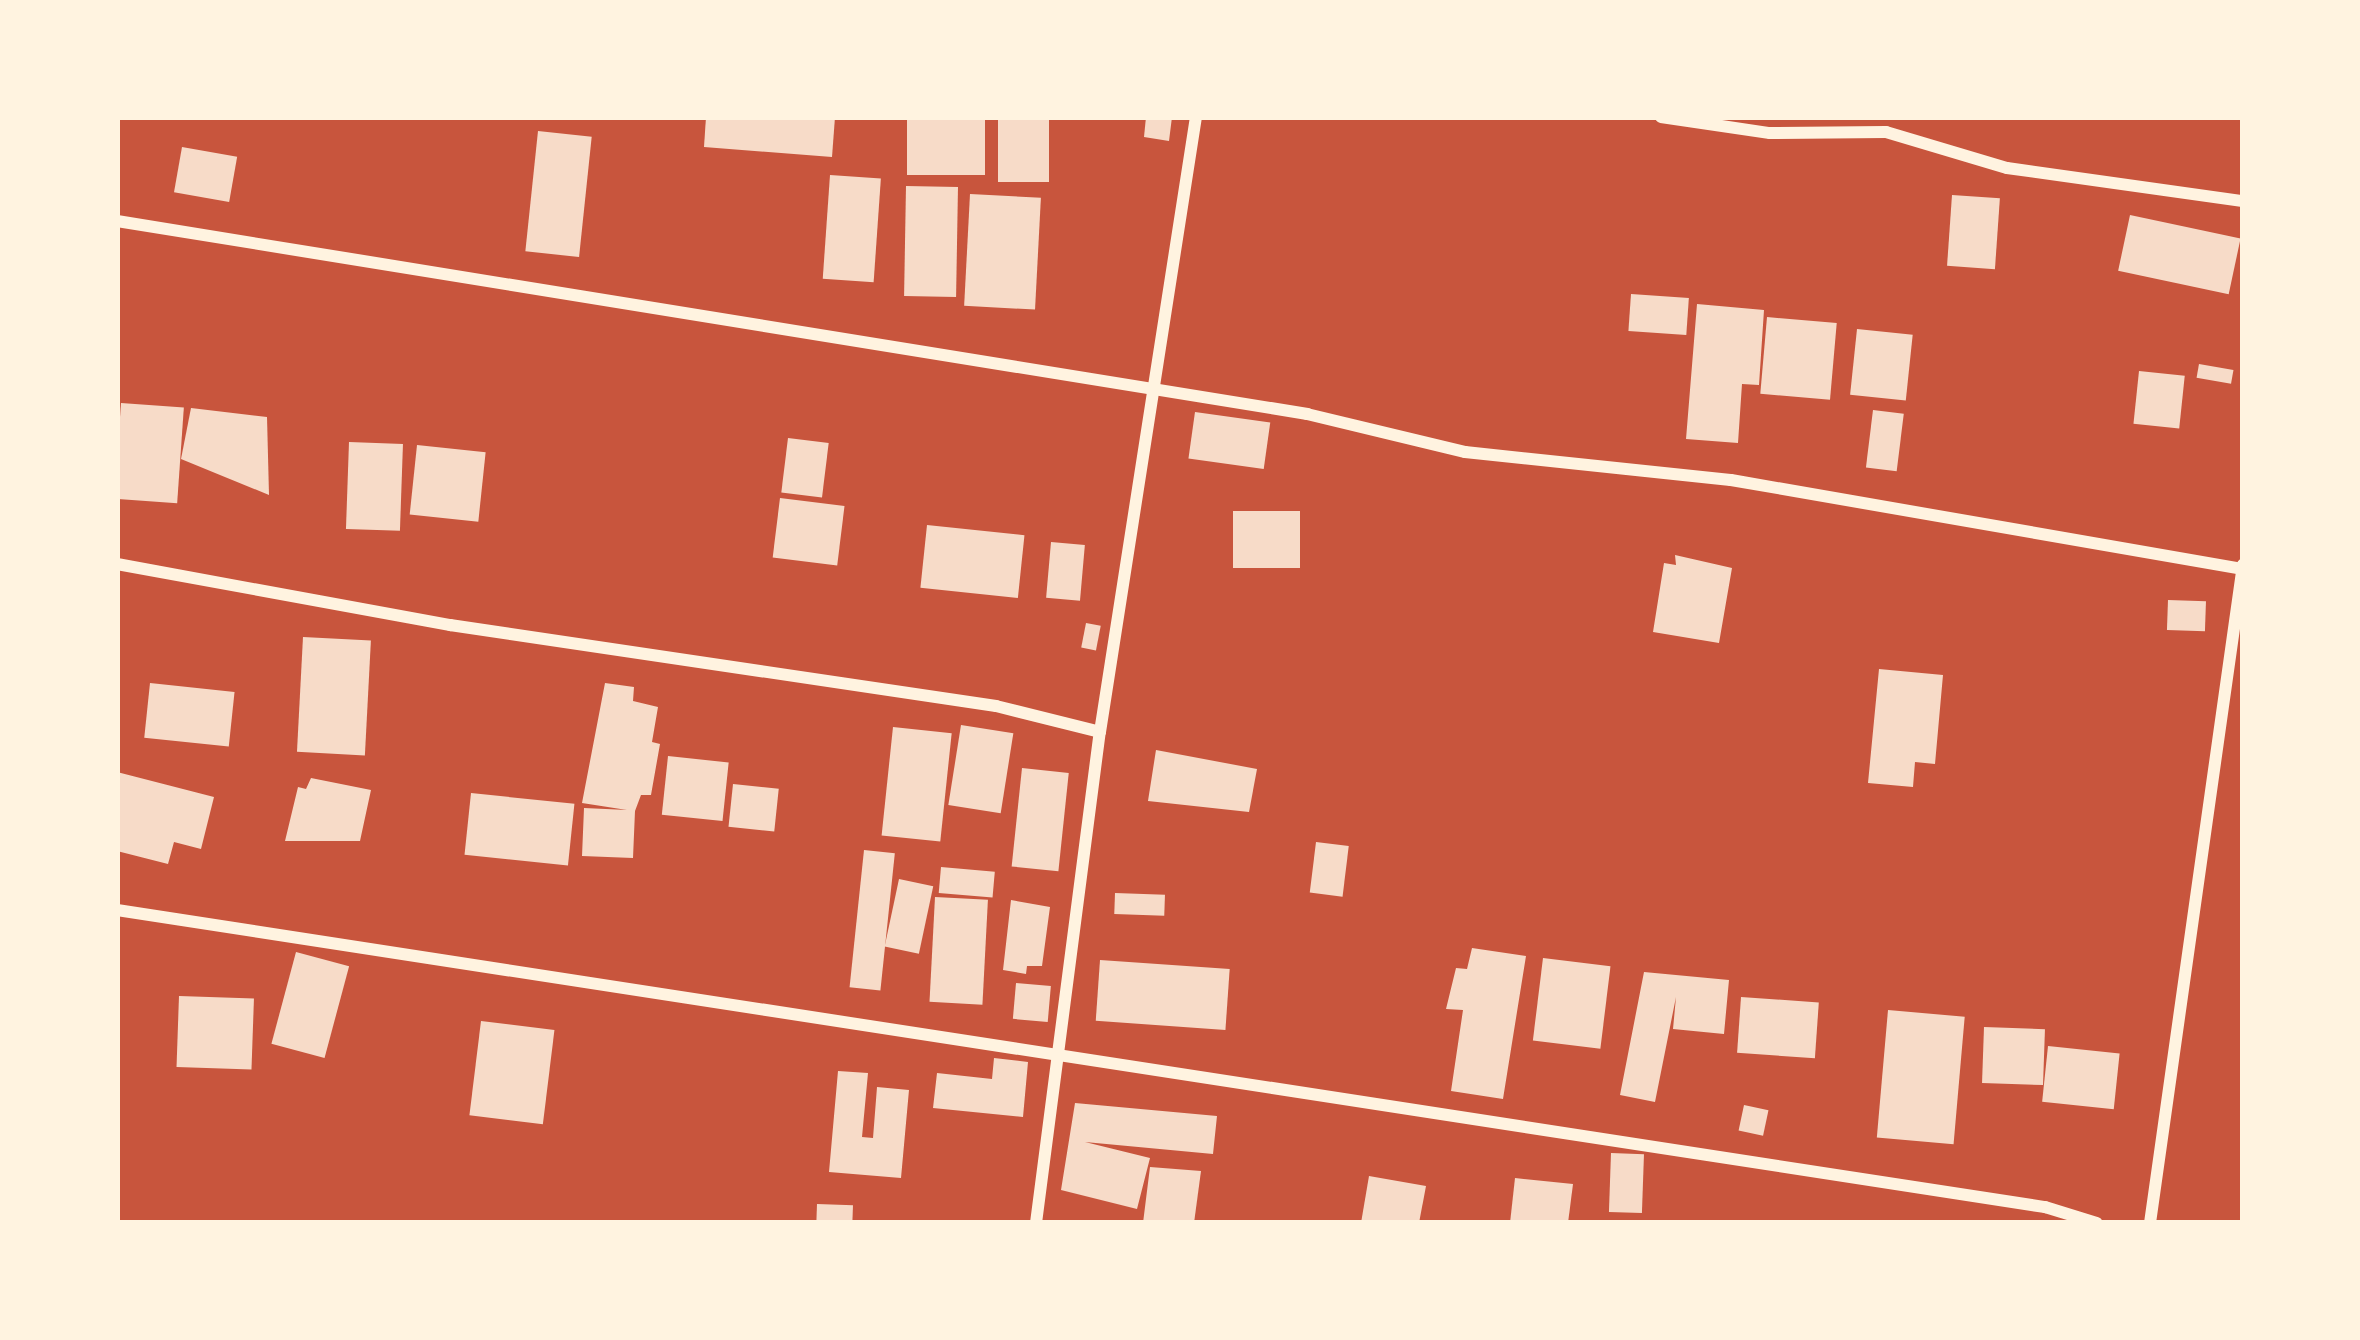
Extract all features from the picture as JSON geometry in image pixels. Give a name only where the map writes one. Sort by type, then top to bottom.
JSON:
[{"type":"street","points":[[1036,1223],[1061,1060],[1100,732],[1196,117]]},
{"type":"street","points":[[1661,117],[1770,133],[1886,132],[2007,168],[2243,201]]},
{"type":"street","points":[[117,221],[1307,414],[1465,452],[1731,479],[2243,567],[2150,1223]]},
{"type":"street","points":[[117,564],[450,625],[995,706],[1100,732]]},
{"type":"street","points":[[117,910],[1061,1060],[1748,1160],[2098,1223]]},
{"type":"building","points":[[706,117],[835,117],[832,157],[704,147]]},
{"type":"building","points":[[907,117],[985,117],[985,175],[907,175]]},
{"type":"building","points":[[998,117],[1049,117],[1049,182],[998,182]]},
{"type":"building","points":[[1146,117],[1172,117],[1169,141],[1144,137]]},
{"type":"building","points":[[538,131],[592,137],[579,257],[525,251]]},
{"type":"building","points":[[182,147],[237,157],[229,202],[174,192]]},
{"type":"building","points":[[830,175],[881,179],[874,282],[823,279]]},
{"type":"building","points":[[906,186],[958,187],[956,297],[904,296]]},
{"type":"building","points":[[970,194],[1041,198],[1035,310],[964,306]]},
{"type":"building","points":[[1952,195],[2000,198],[1995,269],[1947,266]]},
{"type":"building","points":[[2130,215],[2241,238],[2229,294],[2118,271]]},
{"type":"building","points":[[1631,294],[1689,298],[1686,335],[1628,331]]},
{"type":"building","points":[[1697,304],[1764,310],[1759,385],[1742,384],[1738,443],[1686,439]]},
{"type":"building","points":[[1767,317],[1837,323],[1830,400],[1760,394]]},
{"type":"building","points":[[1857,329],[1913,335],[1906,400],[1850,395]]},
{"type":"building","points":[[2199,364],[2233,370],[2231,384],[2197,378]]},
{"type":"building","points":[[2139,371],[2185,376],[2179,429],[2133,424]]},
{"type":"building","points":[[121,403],[184,407],[177,503],[117,499]]},
{"type":"building","points":[[191,408],[267,417],[269,495],[181,459]]},
{"type":"building","points":[[1873,410],[1904,414],[1897,471],[1866,468]]},
{"type":"building","points":[[1195,412],[1270,423],[1264,469],[1188,459]]},
{"type":"building","points":[[788,438],[829,443],[822,498],[781,493]]},
{"type":"building","points":[[349,442],[403,444],[400,531],[346,529]]},
{"type":"building","points":[[417,445],[486,452],[478,522],[410,515]]},
{"type":"building","points":[[780,498],[845,506],[837,565],[773,558]]},
{"type":"building","points":[[1233,511],[1300,511],[1300,568],[1233,568]]},
{"type":"building","points":[[927,525],[1024,535],[1018,598],[920,588]]},
{"type":"building","points":[[1051,542],[1085,545],[1080,601],[1046,598]]},
{"type":"building","points":[[1675,555],[1732,568],[1719,643],[1653,632],[1664,563],[1676,565]]},
{"type":"building","points":[[2168,600],[2206,601],[2205,631],[2167,630]]},
{"type":"building","points":[[1086,623],[1101,626],[1096,650],[1081,648]]},
{"type":"building","points":[[303,637],[371,641],[365,755],[297,752]]},
{"type":"building","points":[[1879,669],[1943,675],[1935,764],[1915,762],[1913,787],[1868,783]]},
{"type":"building","points":[[150,683],[235,692],[229,747],[144,738]]},
{"type":"building","points":[[605,683],[634,687],[633,701],[658,707],[652,742],[660,744],[651,795],[641,795],[635,811],[633,858],[582,856],[584,808],[627,810],[582,803]]},
{"type":"building","points":[[961,725],[1013,733],[1001,813],[948,805]]},
{"type":"building","points":[[893,727],[952,733],[940,842],[882,835]]},
{"type":"building","points":[[1156,750],[1257,769],[1249,812],[1148,801]]},
{"type":"building","points":[[668,756],[729,762],[722,821],[662,815]]},
{"type":"building","points":[[1022,768],[1069,773],[1058,871],[1012,866]]},
{"type":"building","points":[[117,772],[214,797],[201,849],[174,842],[168,864],[117,851]]},
{"type":"building","points":[[311,778],[371,790],[360,841],[285,841],[298,787],[306,789]]},
{"type":"building","points":[[733,784],[779,789],[774,832],[729,827]]},
{"type":"building","points":[[471,793],[574,804],[568,866],[465,855]]},
{"type":"building","points":[[1316,842],[1349,846],[1343,897],[1310,893]]},
{"type":"building","points":[[864,850],[895,853],[880,990],[850,987]]},
{"type":"building","points":[[941,867],[995,872],[993,898],[939,893]]},
{"type":"building","points":[[899,879],[933,886],[919,954],[885,946]]},
{"type":"building","points":[[1115,893],[1165,895],[1164,916],[1114,914]]},
{"type":"building","points":[[935,897],[988,900],[982,1005],[930,1002]]},
{"type":"building","points":[[1011,900],[1050,907],[1042,966],[1027,966],[1026,974],[1003,970]]},
{"type":"building","points":[[1472,948],[1526,956],[1503,1099],[1451,1091],[1463,1010],[1446,1009],[1456,968],[1467,969]]},
{"type":"building","points":[[296,952],[349,966],[325,1058],[271,1044]]},
{"type":"building","points":[[1543,958],[1610,966],[1600,1049],[1533,1040]]},
{"type":"building","points":[[1100,960],[1230,969],[1225,1030],[1096,1021]]},
{"type":"building","points":[[1644,972],[1729,980],[1724,1034],[1673,1029],[1676,997],[1655,1102],[1620,1095]]},
{"type":"building","points":[[1016,983],[1051,986],[1048,1022],[1013,1019]]},
{"type":"building","points":[[179,996],[254,999],[251,1070],[177,1067]]},
{"type":"building","points":[[1741,997],[1819,1002],[1815,1058],[1737,1053]]},
{"type":"building","points":[[1888,1010],[1965,1017],[1954,1144],[1877,1138]]},
{"type":"building","points":[[481,1021],[554,1030],[543,1124],[469,1115]]},
{"type":"building","points":[[1984,1027],[2045,1029],[2043,1085],[1982,1083]]},
{"type":"building","points":[[2048,1046],[2120,1054],[2114,1109],[2042,1102]]},
{"type":"building","points":[[994,1058],[1028,1062],[1023,1117],[933,1108],[937,1073],[992,1079]]},
{"type":"building","points":[[838,1071],[868,1073],[862,1137],[873,1138],[877,1087],[909,1090],[901,1178],[829,1172]]},
{"type":"building","points":[[1075,1103],[1217,1116],[1213,1154],[1085,1142],[1150,1158],[1137,1209],[1061,1190]]},
{"type":"building","points":[[1744,1105],[1768,1110],[1763,1136],[1739,1130]]},
{"type":"building","points":[[1611,1153],[1644,1154],[1642,1213],[1609,1212]]},
{"type":"building","points":[[1150,1167],[1201,1171],[1194,1223],[1143,1223]]},
{"type":"building","points":[[1369,1176],[1426,1186],[1419,1223],[1361,1223]]},
{"type":"building","points":[[1515,1178],[1573,1184],[1568,1223],[1510,1223]]},
{"type":"building","points":[[817,1204],[853,1205],[852,1223],[816,1223]]}]
